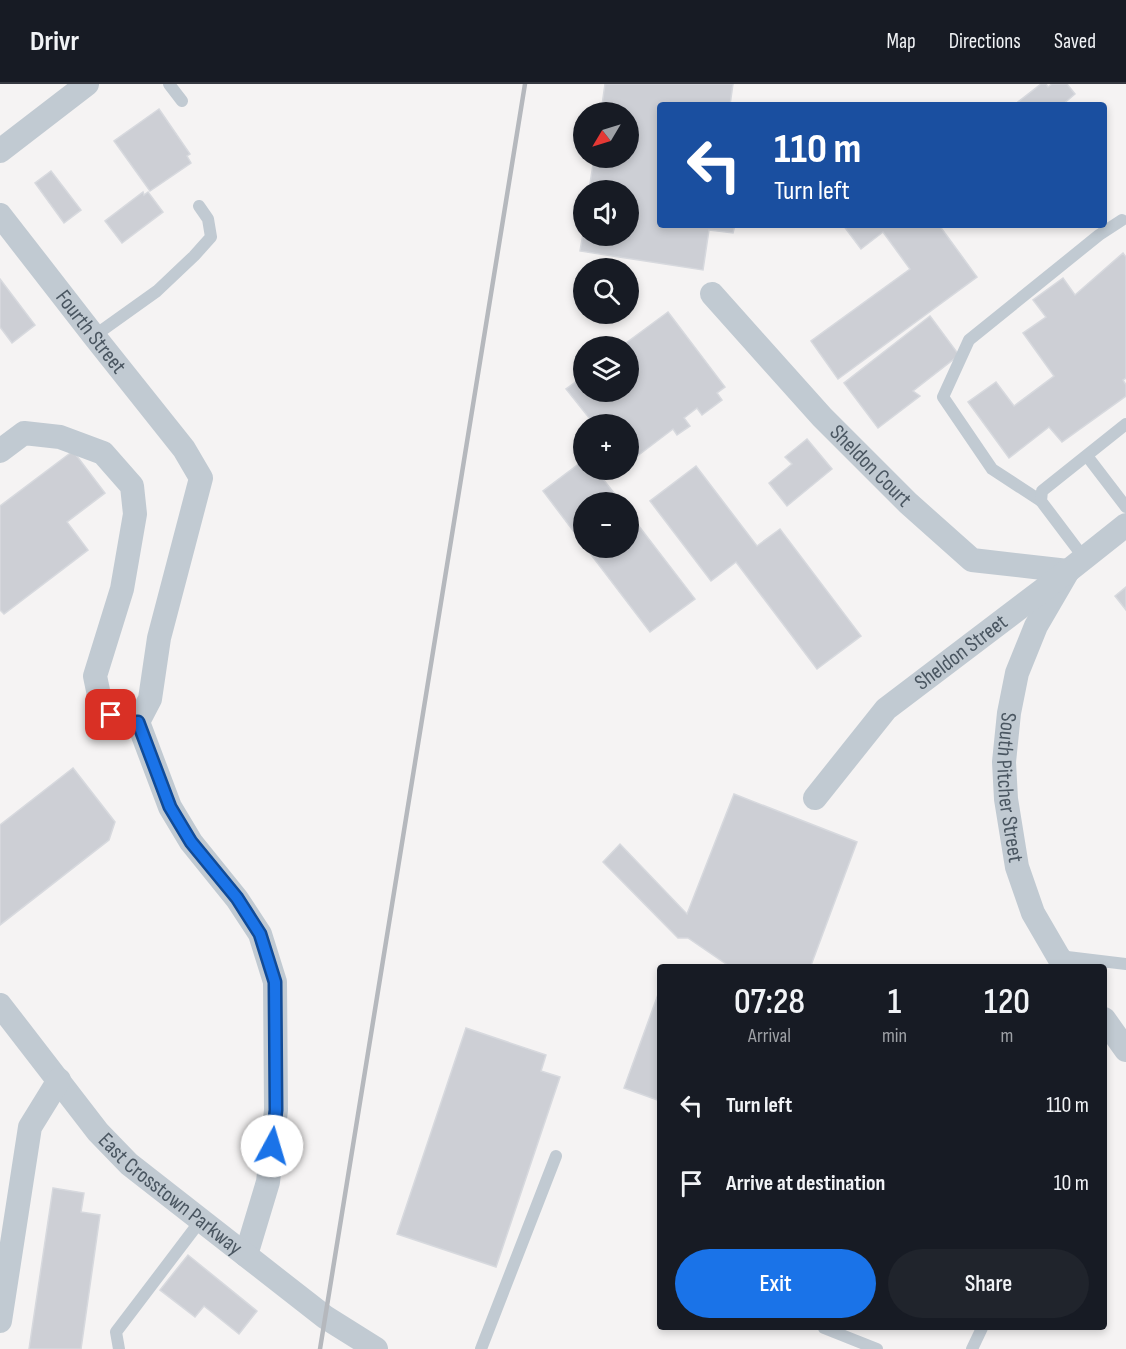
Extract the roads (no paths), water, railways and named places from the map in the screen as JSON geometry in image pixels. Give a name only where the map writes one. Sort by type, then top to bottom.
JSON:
[{"type":"street","points":[[0,151],[87,84]]},
{"type":"street","name":"Fourth Street","points":[[0,214],[184,449],[201,478],[159,638],[150,699],[138,722]]},
{"type":"street","name":"Sheldon Court","points":[[712,294],[822,417],[908,503],[972,560],[1076,565]]},
{"type":"street","points":[[0,451],[24,433],[60,438],[103,453],[132,486],[135,514],[123,589],[95,676],[101,705],[121,725],[138,722],[170,807],[191,842],[237,898],[260,934],[275,982],[275,1120],[268,1182],[246,1255]]},
{"type":"street","name":"Sheldon Street","points":[[815,798],[886,709],[1126,525]]},
{"type":"street","name":"South Pitcher Street","points":[[1062,962],[1033,912],[1017,867],[1006,799],[1004,762],[1009,713],[1017,673],[1036,626],[1076,565]]},
{"type":"street","name":"East Crosstown Parkway","points":[[0,1005],[98,1132],[129,1164],[325,1317],[376,1349]]},
{"type":"street","points":[[1107,1024],[1126,1050]]},
{"type":"street","points":[[0,1321],[30,1127],[59,1080]]},
{"type":"lane","points":[[170,84],[182,101]]},
{"type":"lane","points":[[94,336],[157,291],[211,237],[208,219],[199,206]]},
{"type":"lane","points":[[1076,565],[1041,501],[992,469],[943,397],[969,340],[1099,235],[1125,221]]},
{"type":"lane","points":[[1041,501],[1042,491],[1126,424]]},
{"type":"lane","points":[[1087,456],[1126,507]]},
{"type":"lane","points":[[1062,962],[1126,964]]},
{"type":"lane","points":[[481,1349],[556,1156]]},
{"type":"lane","points":[[119,1349],[116,1332],[201,1220]]},
{"type":"lane","points":[[829,1330],[877,1349]]},
{"type":"lane","points":[[972,1349],[981,1330]]},
{"type":"railway","points":[[320,1349],[525,84]]}]
